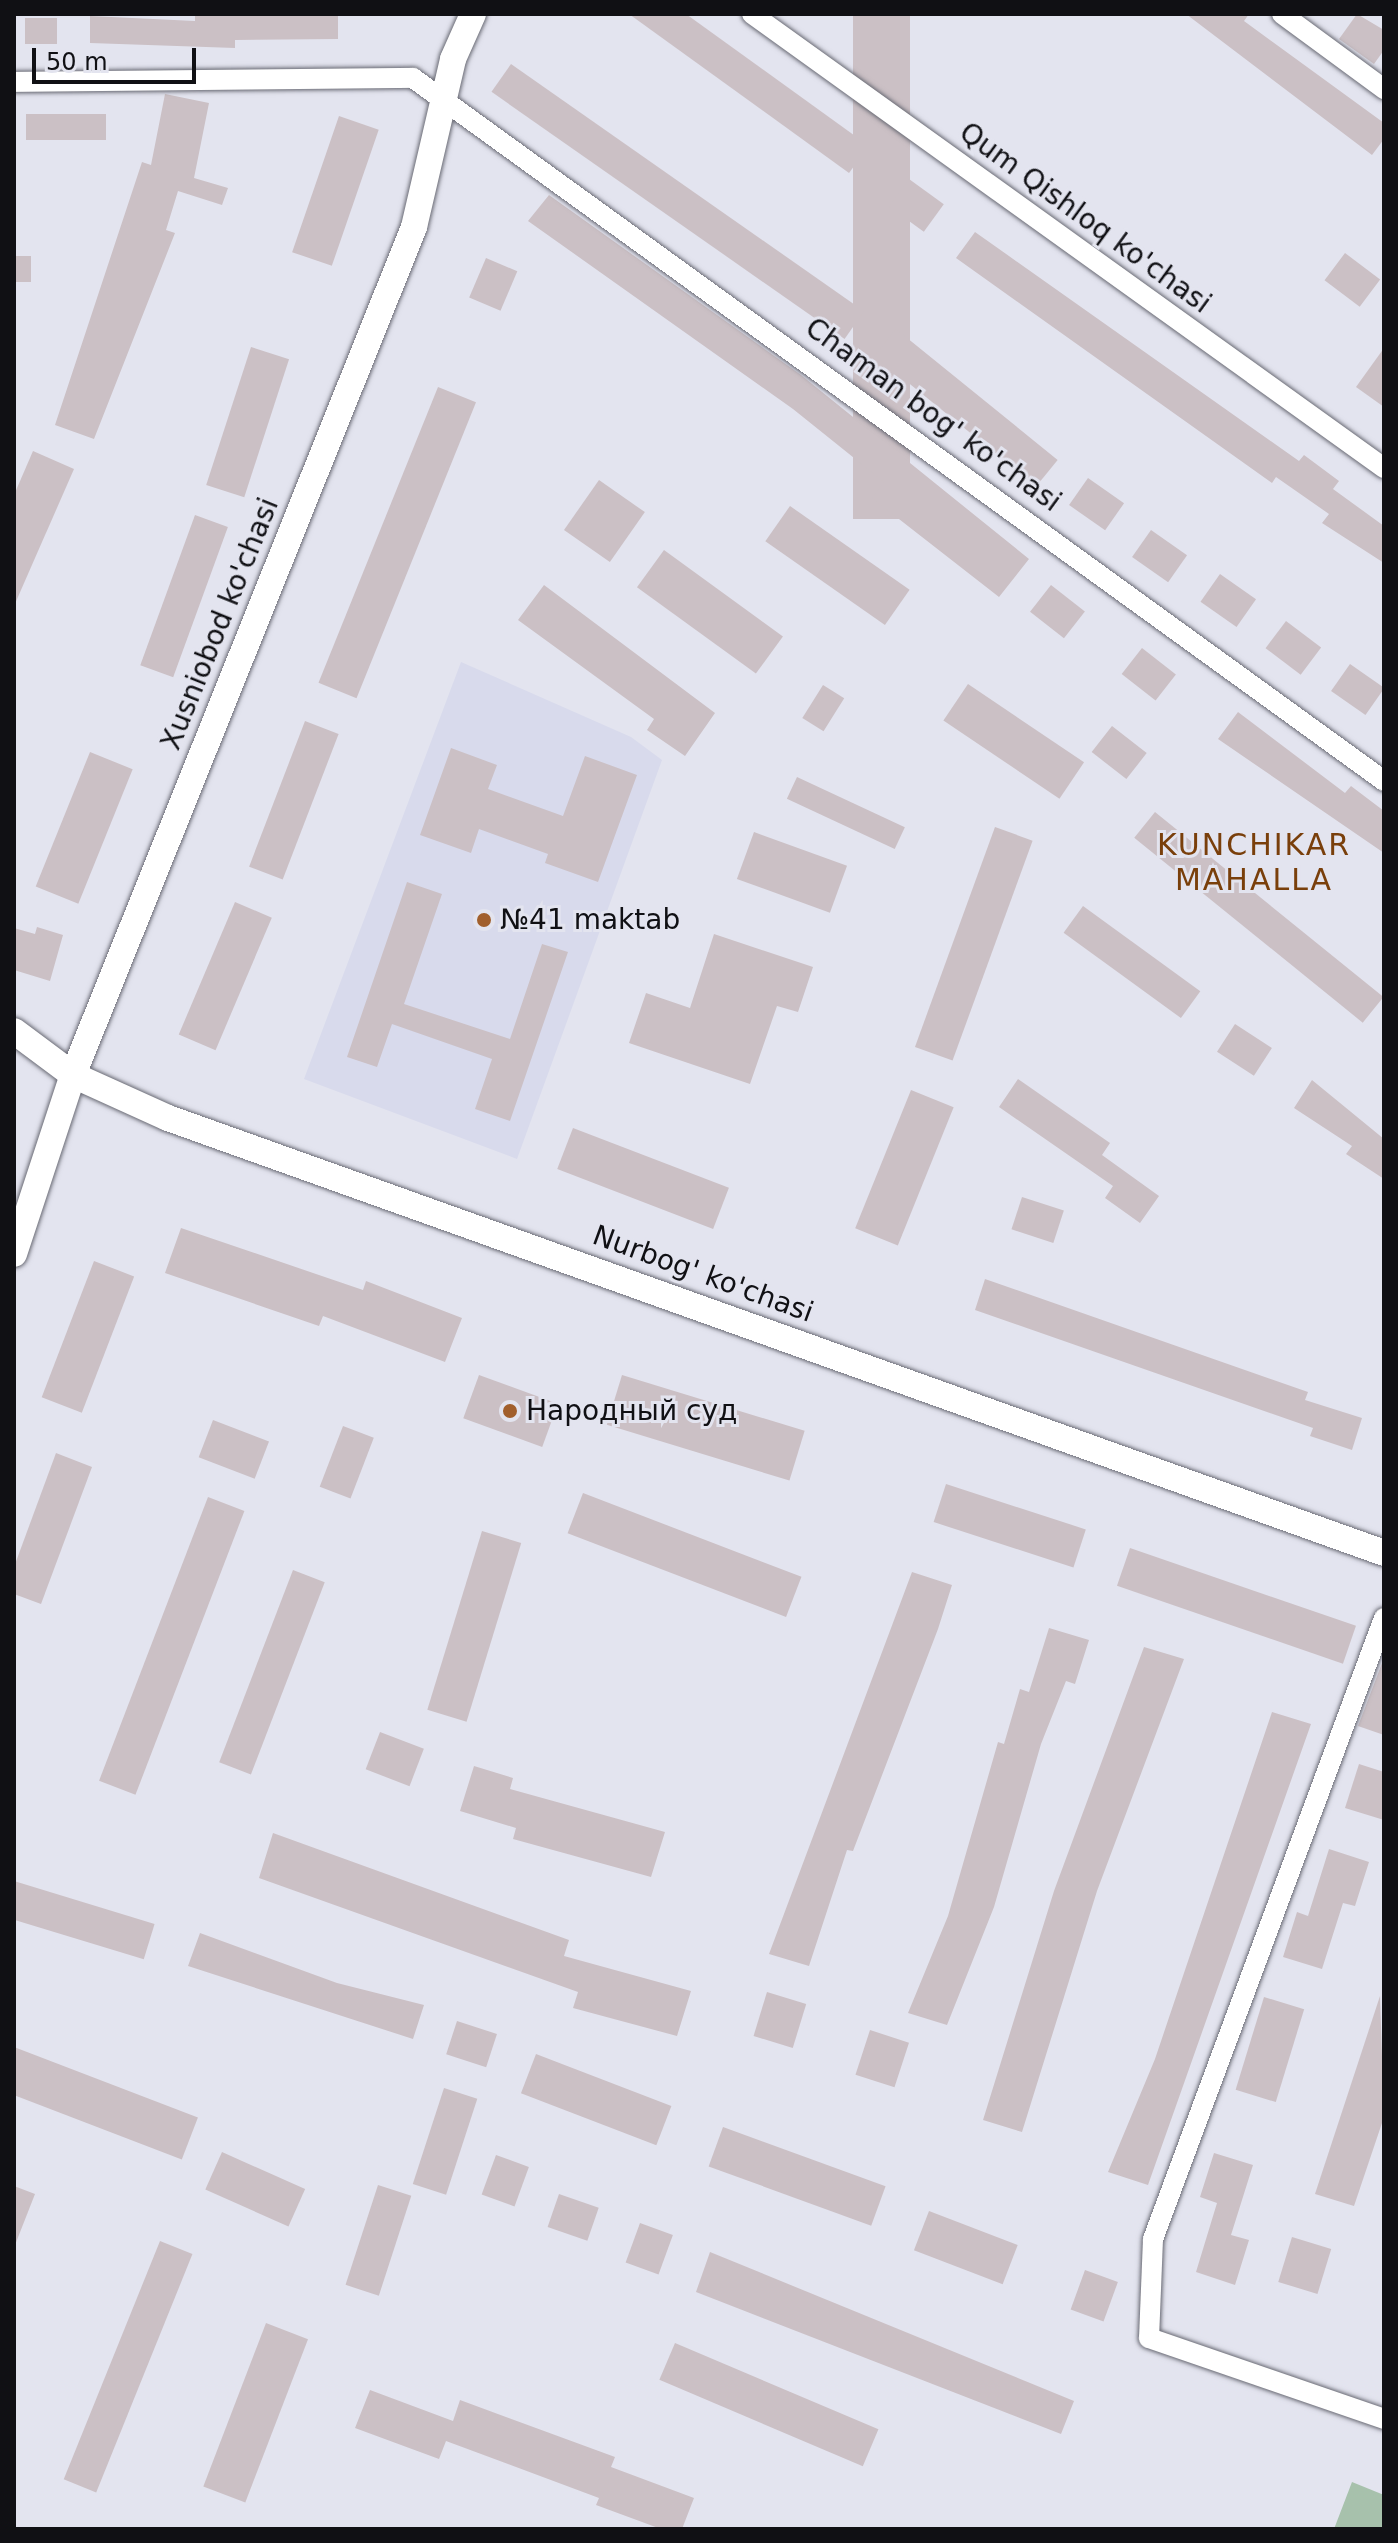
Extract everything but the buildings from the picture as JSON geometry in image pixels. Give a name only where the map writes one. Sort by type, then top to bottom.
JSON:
[{"type":"street","name":"Xusniobod ko'chasi","points":[[14,1254],[73,1075],[414,227],[445,100],[473,14]]},
{"type":"street","name":"Qum Qishloq ko'chasi","points":[[752,14],[1384,468]]},
{"type":"street","points":[[1282,14],[1384,89]]},
{"type":"street","name":"Chaman bog' ko'chasi","points":[[14,82],[413,78],[1384,781]]},
{"type":"street","name":"Nurbog' ko'chasi","points":[[14,1031],[73,1075],[183,1123],[1384,1553]]},
{"type":"street","points":[[1384,1618],[1153,2239],[1149,2338],[1384,2419]]},
{"type":"shaded area","name":"№41 maktab","points":[[461,662],[631,737],[662,760],[517,1159],[304,1079]]},
{"type":"green space","points":[[1352,2482],[1384,2495],[1384,2529],[1334,2529]]},
{"type":"place","name":"№41 maktab","points":[[484,920]]},
{"type":"place","name":"Народный суд","points":[[510,1411]]},
{"type":"district","name":"KUNCHIKAR MAHALLA","points":[[1254,862]]}]
